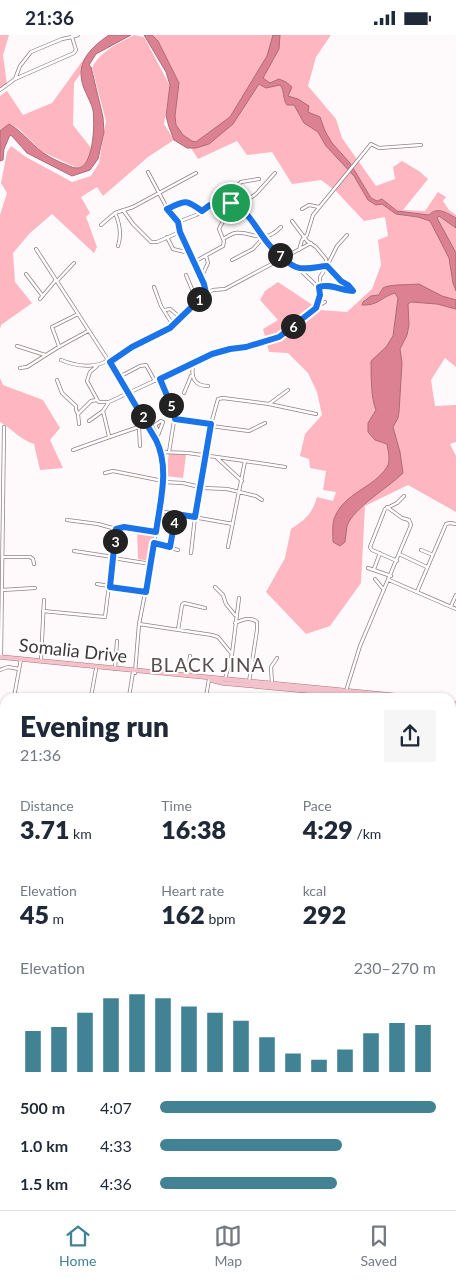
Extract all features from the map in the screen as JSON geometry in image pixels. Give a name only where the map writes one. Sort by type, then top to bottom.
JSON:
[{"type":"main road","name":"Somalia Drive","points":[[0,658],[96,669],[249,681],[355,693]]},
{"type":"main road","name":"Somalia Drive","points":[[20,661],[209,679],[223,683],[311,693]]},
{"type":"street","points":[[15,79],[20,66],[31,52],[62,39],[78,35]]},
{"type":"street","points":[[0,91],[15,79],[74,53],[76,50],[72,36]]},
{"type":"street","points":[[299,250],[319,207],[371,144],[379,148],[421,145]]},
{"type":"street","points":[[148,172],[167,209],[178,222],[180,232],[194,261],[206,293]]},
{"type":"street","points":[[101,225],[114,213],[133,207],[196,173]]},
{"type":"street","points":[[194,261],[225,244],[219,229],[222,221],[256,194],[275,173]]},
{"type":"street","points":[[178,222],[196,215],[210,205],[222,201],[241,181],[259,179]]},
{"type":"street","points":[[222,201],[231,203],[247,214],[272,248],[319,287]]},
{"type":"street","points":[[167,209],[184,202],[192,204],[202,211]]},
{"type":"street","points":[[302,209],[309,205],[319,207]]},
{"type":"street","points":[[123,209],[132,222],[151,242],[157,242],[180,232]]},
{"type":"street","points":[[114,213],[120,229],[118,246]]},
{"type":"street","points":[[292,221],[326,259],[327,266],[353,291],[343,291],[324,285],[319,287]]},
{"type":"street","points":[[232,260],[253,249],[264,237],[281,227]]},
{"type":"street","points":[[223,239],[237,233],[264,237]]},
{"type":"street","points":[[316,308],[320,295],[320,277],[336,246],[347,235]]},
{"type":"street","points":[[167,237],[173,249],[190,253]]},
{"type":"street","points":[[99,402],[87,381],[90,372],[99,365],[173,325],[206,293],[225,289],[310,243]]},
{"type":"street","points":[[36,249],[119,377],[148,424],[162,452],[163,482],[151,564],[139,624],[130,693]]},
{"type":"street","points":[[201,278],[208,263],[206,256]]},
{"type":"street","points":[[40,299],[74,263]]},
{"type":"street","points":[[298,268],[327,266]]},
{"type":"street","points":[[26,274],[42,295]]},
{"type":"street","points":[[186,275],[197,301]]},
{"type":"street","points":[[154,287],[161,306],[173,325]]},
{"type":"street","points":[[89,421],[109,403],[128,392],[223,351],[246,347],[279,337],[325,302]]},
{"type":"street","points":[[165,311],[170,309],[181,318]]},
{"type":"street","points":[[59,346],[52,327],[78,314]]},
{"type":"street","points":[[20,368],[27,367],[59,346],[88,331]]},
{"type":"street","points":[[17,346],[45,355]]},
{"type":"street","points":[[61,360],[81,365],[99,365]]},
{"type":"street","points":[[119,377],[140,366],[146,365],[154,381]]},
{"type":"street","points":[[184,393],[191,375],[192,365]]},
{"type":"street","points":[[191,375],[196,383],[208,386]]},
{"type":"street","points":[[57,379],[62,393],[76,406],[79,424]]},
{"type":"street","points":[[160,379],[174,412],[175,419],[169,452]]},
{"type":"street","points":[[269,404],[288,391]]},
{"type":"street","points":[[191,553],[195,517],[217,401],[220,398],[269,404],[316,414]]},
{"type":"street","points":[[78,414],[91,401],[97,400],[109,403]]},
{"type":"street","points":[[102,411],[109,436]]},
{"type":"street","points":[[175,419],[249,431],[265,423]]},
{"type":"street","points":[[73,450],[148,424]]},
{"type":"street","points":[[0,658],[2,441],[4,427]]},
{"type":"street","points":[[139,428],[140,446]]},
{"type":"street","points":[[156,440],[159,433]]},
{"type":"street","points":[[162,452],[206,455],[285,467]]},
{"type":"street","points":[[216,457],[242,481]]},
{"type":"street","points":[[224,458],[224,465]]},
{"type":"street","points":[[228,547],[245,461]]},
{"type":"street","points":[[106,473],[113,471],[163,482],[183,483],[200,488],[239,491],[256,496],[262,501]]},
{"type":"street","points":[[396,561],[372,550],[370,547],[387,507],[397,503],[404,496]]},
{"type":"street","points":[[346,691],[360,646],[412,523],[387,507]]},
{"type":"street","points":[[159,511],[233,524]]},
{"type":"street","points":[[170,547],[176,514]]},
{"type":"street","points":[[66,520],[98,524],[116,529],[124,527],[156,532]]},
{"type":"street","points":[[417,592],[446,524],[456,524]]},
{"type":"street","points":[[43,611],[103,618],[106,616],[116,529]]},
{"type":"street","points":[[154,543],[178,550]]},
{"type":"street","points":[[421,550],[432,555]]},
{"type":"street","points":[[74,551],[151,564]]},
{"type":"street","points":[[374,569],[380,553]]},
{"type":"street","points":[[399,553],[428,567]]},
{"type":"street","points":[[2,559],[30,557],[33,559],[34,564]]},
{"type":"street","points":[[368,568],[391,576]]},
{"type":"street","points":[[375,579],[384,590]]},
{"type":"street","points":[[389,580],[456,609]]},
{"type":"street","points":[[97,584],[146,592]]},
{"type":"street","points":[[215,587],[223,595],[226,604],[235,615]]},
{"type":"street","points":[[1,588],[35,588]]},
{"type":"street","points":[[451,607],[456,595]]},
{"type":"street","points":[[224,679],[232,654],[235,615],[239,598]]},
{"type":"street","points":[[40,662],[44,600]]},
{"type":"street","points":[[178,631],[184,603],[205,608]]},
{"type":"street","points":[[235,623],[249,619],[254,619],[257,622],[249,681]]},
{"type":"street","points":[[139,624],[218,637],[232,654]]},
{"type":"street","points":[[115,669],[117,641]]},
{"type":"street","points":[[188,676],[190,656]]},
{"type":"street","points":[[272,684],[272,667],[277,658]]},
{"type":"street","points":[[15,693],[20,661]]},
{"type":"street","points":[[0,669],[8,667],[19,669]]},
{"type":"street","points":[[92,693],[96,669]]},
{"type":"street","points":[[207,693],[209,679]]},
{"type":"shaded area","points":[[0,35],[9,35],[3,55],[7,85],[0,88]]},
{"type":"shaded area","points":[[109,35],[131,35],[96,54],[89,65],[103,117],[104,132],[98,159],[90,170],[72,176],[27,153],[10,135],[4,149],[3,160],[0,161],[0,131],[9,124],[42,152],[57,161],[71,167],[82,167],[90,154],[94,116],[92,106],[82,84],[82,68],[90,51]]},
{"type":"shaded area","points":[[134,35],[144,37],[170,86],[164,124],[174,140],[148,157],[103,196],[97,187],[81,197],[90,213],[86,217],[97,247],[94,253],[52,214],[30,233],[13,253],[15,282],[32,303],[1,325],[0,329],[0,215],[7,193],[1,183],[7,152],[11,146],[26,157],[72,182],[91,176],[99,163],[106,121],[92,68],[104,53]]},
{"type":"shaded area","points":[[144,35],[152,35],[158,41],[179,83],[175,116],[176,125],[183,135],[196,142],[230,117],[267,56],[273,35],[280,35],[279,49],[263,78],[270,83],[279,79],[286,82],[292,87],[288,96],[298,99],[309,106],[308,112],[320,117],[332,143],[350,163],[371,198],[377,201],[382,199],[397,211],[429,215],[432,212],[439,211],[446,212],[456,218],[456,228],[439,216],[437,218],[456,253],[456,291],[449,258],[430,221],[396,214],[382,204],[376,205],[368,200],[354,176],[326,146],[318,132],[304,123],[294,105],[287,105],[280,85],[266,88],[259,84],[233,124],[209,144],[196,148],[187,148],[174,140],[166,116],[170,85],[166,72]]},
{"type":"shaded area","points":[[152,35],[331,35],[316,57],[308,86],[336,119],[342,138],[376,186],[395,179],[393,167],[402,161],[428,179],[403,210],[425,211],[438,192],[446,197],[443,201],[449,210],[456,215],[456,367],[445,358],[431,380],[435,406],[456,405],[456,442],[450,444],[456,456],[456,512],[408,485],[365,506],[361,583],[330,626],[306,634],[266,592],[285,558],[291,529],[308,516],[317,497],[333,501],[336,492],[323,490],[326,471],[310,468],[309,459],[300,456],[305,434],[322,415],[317,392],[308,373],[288,353],[269,352],[263,329],[278,320],[260,300],[265,291],[278,282],[320,310],[347,312],[372,289],[381,265],[378,240],[388,236],[385,217],[364,221],[336,191],[321,180],[292,184],[272,152],[247,155],[237,141],[198,159],[176,125],[175,116],[179,83]]},
{"type":"shaded area","points":[[86,56],[81,73],[74,83],[73,125],[91,148],[88,158],[83,165],[77,168],[41,151],[19,129],[10,124],[0,131],[0,96],[7,91],[23,115],[52,103]]},
{"type":"shaded area","points":[[419,284],[442,296],[456,300],[456,309],[437,304],[411,302],[408,304],[409,325],[407,335],[400,349],[402,363],[399,412],[393,427],[400,452],[403,473],[357,512],[347,526],[345,542],[340,546],[333,542],[333,521],[339,510],[351,496],[374,481],[387,467],[389,461],[387,444],[375,440],[368,432],[368,423],[376,410],[372,393],[371,361],[386,347],[393,336],[398,298],[395,293],[376,303],[362,305],[371,296],[379,295],[383,288],[394,285]]},
{"type":"shaded area","points":[[0,378],[3,385],[43,400],[60,428],[50,440],[63,468],[40,470],[34,444],[25,440],[0,422]]},
{"type":"shaded area","points":[[169,453],[186,455],[183,478],[166,476]]},
{"type":"shaded area","points":[[137,529],[154,532],[150,561],[138,559]]},
{"type":"district","name":"BLACK JINA","points":[[208,665]]},
{"type":"route","points":[[222,201],[231,203],[247,214],[272,248],[295,266],[307,269],[327,266],[353,291],[343,291],[324,285],[319,287],[320,295],[316,308],[283,335],[243,348],[237,347],[212,354],[160,379],[174,412],[175,419],[211,424],[195,517],[176,514],[170,547],[154,543],[146,592],[110,587],[116,529],[124,527],[156,532],[164,475],[162,452],[148,424],[110,362],[132,347],[170,328],[206,293],[204,284],[180,232],[178,222],[167,209],[184,202],[192,204],[202,211],[210,205],[222,201]]}]
